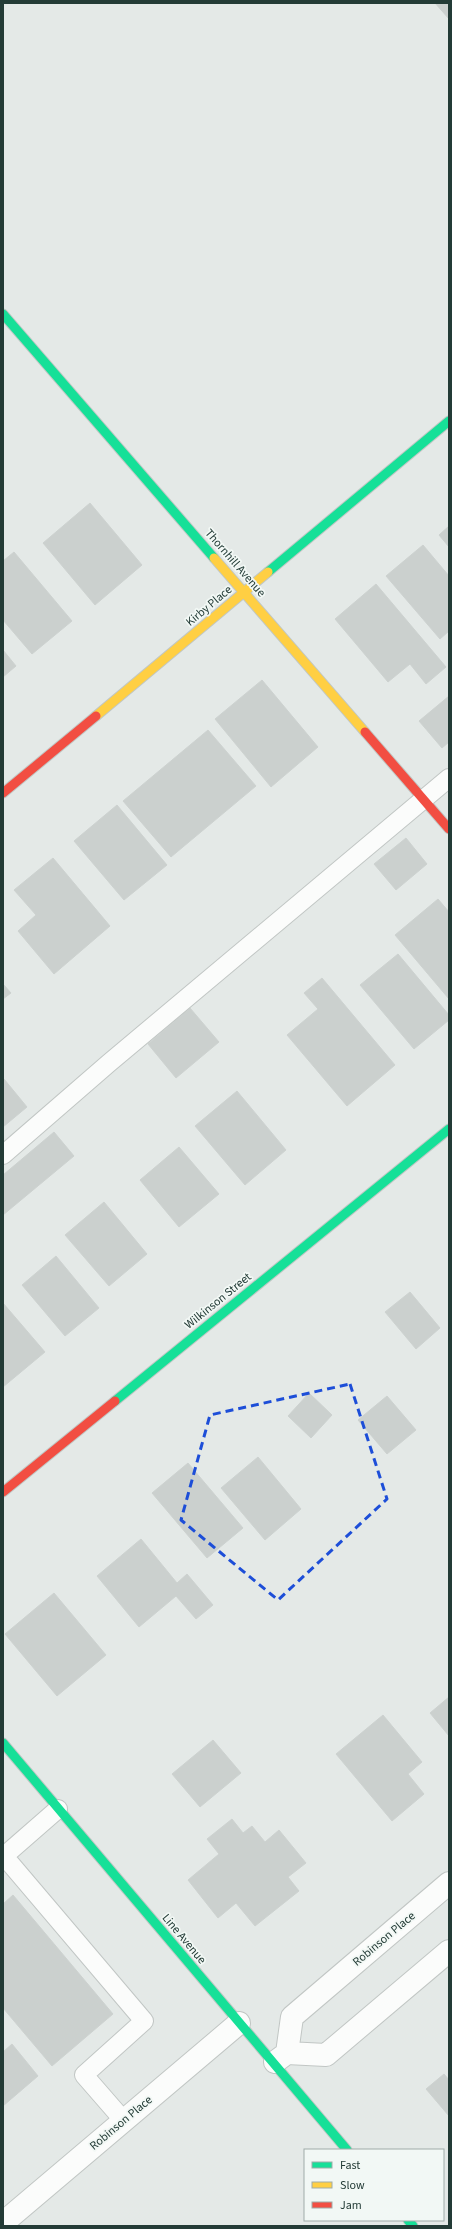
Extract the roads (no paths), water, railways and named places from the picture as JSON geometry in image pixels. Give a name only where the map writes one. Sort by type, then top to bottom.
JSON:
[{"type":"street","name":"Thornhill Avenue","points":[[3,314],[449,829]]},
{"type":"street","name":"Kirby Place","points":[[3,794],[449,421]]},
{"type":"street","name":"Wilkinson Street","points":[[3,1492],[449,1129]]},
{"type":"street","name":"Line Avenue","points":[[3,1743],[239,2022],[280,2058],[347,2149]]},
{"type":"street","name":"Robinson Place","points":[[280,2058],[292,2017],[449,1883]]},
{"type":"street","points":[[280,2058],[326,2055],[449,1952]]},
{"type":"street","name":"Robinson Place","points":[[3,2223],[239,2022]]},
{"type":"lane","points":[[3,1156],[115,1058],[449,778]]},
{"type":"lane","points":[[58,1809],[3,1856],[144,2021],[84,2075],[124,2121]]}]
